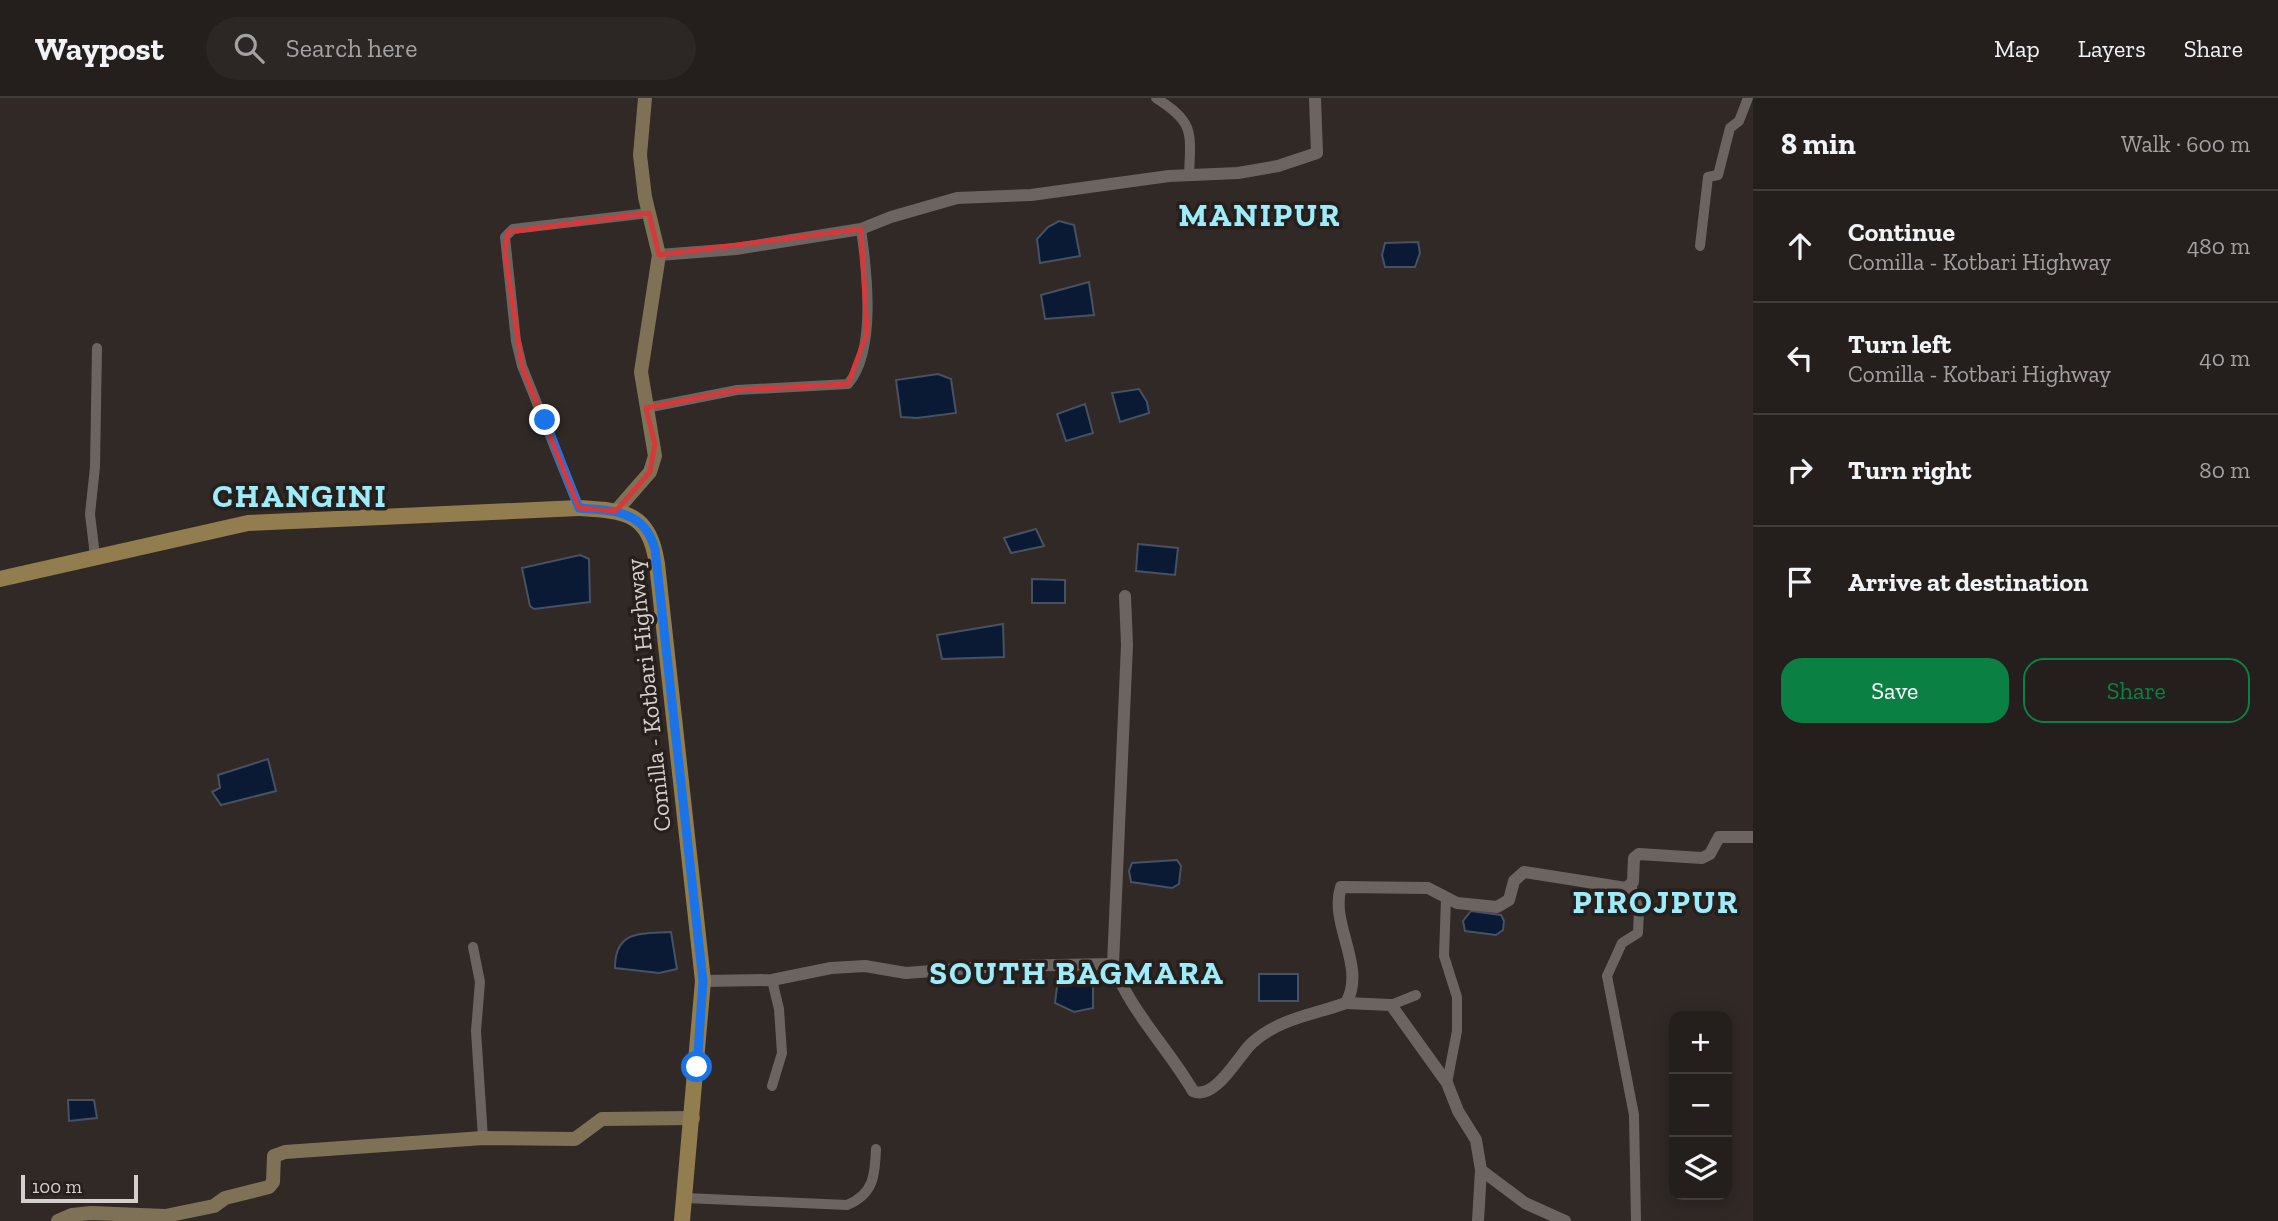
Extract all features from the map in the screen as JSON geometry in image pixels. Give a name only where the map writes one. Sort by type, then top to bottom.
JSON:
[{"type":"main road","points":[[616,511],[653,464],[655,444],[641,372],[659,255],[640,155],[645,98]]},
{"type":"main road","name":"Comilla - Kotbari Highway","points":[[0,579],[248,523],[579,508],[616,511],[638,520],[648,531],[655,549],[703,981],[682,1221]]},
{"type":"main road","points":[[58,1221],[72,1215],[91,1213],[164,1218],[214,1206],[225,1198],[267,1189],[273,1182],[274,1156],[279,1153],[483,1139],[575,1139],[602,1119],[693,1118]]},
{"type":"street","points":[[1156,98],[1184,118],[1189,137],[1189,175]]},
{"type":"street","points":[[659,255],[736,249],[861,229],[891,217],[957,198],[1031,195],[1189,175],[1238,173],[1316,154],[1315,98]]},
{"type":"street","points":[[1700,246],[1708,177],[1718,175],[1730,128],[1740,119],[1748,98]]},
{"type":"street","points":[[579,508],[523,366],[516,341],[505,237],[513,229],[649,213]]},
{"type":"street","points":[[646,408],[737,390],[848,384],[859,366],[867,333],[861,229]]},
{"type":"street","points":[[95,556],[90,514],[95,467],[97,348]]},
{"type":"street","points":[[1125,596],[1127,645],[1113,964],[1128,996],[1198,1094],[1212,1090],[1245,1049],[1273,1028],[1312,1011],[1346,1003],[1391,1005],[1416,995]]},
{"type":"street","points":[[1636,1221],[1633,1115],[1607,976],[1622,943],[1638,933],[1639,909],[1631,885],[1634,858],[1639,854],[1702,858],[1710,853],[1719,837],[1753,837]]},
{"type":"street","points":[[1346,1003],[1352,983],[1339,903],[1341,887],[1429,888],[1457,904],[1497,906],[1509,900],[1514,881],[1524,872],[1620,888],[1631,885]]},
{"type":"street","points":[[1446,898],[1444,956],[1457,996],[1456,1042],[1447,1083]]},
{"type":"street","points":[[473,947],[480,982],[477,1031],[483,1139]]},
{"type":"street","points":[[703,981],[772,980],[831,968],[865,966],[906,973],[998,966],[1113,964]]},
{"type":"street","points":[[772,980],[779,1009],[782,1053],[772,1086]]},
{"type":"street","points":[[1391,1005],[1447,1083],[1458,1111],[1476,1140],[1481,1170],[1478,1221]]},
{"type":"street","points":[[686,1198],[847,1205],[862,1199],[872,1186],[876,1149]]},
{"type":"street","points":[[1481,1170],[1525,1203],[1565,1221]]},
{"type":"highlighted area","points":[[649,213],[659,255],[861,229],[867,333],[848,384],[737,390],[646,408],[655,444],[650,472],[616,511],[579,508],[522,366],[505,251],[508,232]]},
{"type":"water","points":[[1059,221],[1074,225],[1080,256],[1040,263],[1037,239],[1048,227]]},
{"type":"water","points":[[1418,242],[1420,253],[1415,267],[1385,267],[1382,255],[1385,243]]},
{"type":"water","points":[[1089,282],[1094,315],[1045,319],[1041,295]]},
{"type":"water","points":[[938,374],[951,379],[956,413],[917,418],[901,417],[896,380]]},
{"type":"water","points":[[1139,389],[1147,402],[1149,413],[1120,422],[1112,393]]},
{"type":"water","points":[[1085,404],[1093,433],[1066,441],[1057,414]]},
{"type":"water","points":[[1036,529],[1044,546],[1011,553],[1004,538]]},
{"type":"water","points":[[1138,544],[1178,548],[1175,575],[1136,571]]},
{"type":"water","points":[[580,555],[589,559],[590,602],[534,609],[530,606],[522,568]]},
{"type":"water","points":[[1032,579],[1065,580],[1065,603],[1032,603]]},
{"type":"water","points":[[1003,624],[1004,657],[942,659],[937,635]]},
{"type":"water","points":[[268,759],[276,791],[221,805],[212,792],[220,788],[218,775]]},
{"type":"water","points":[[1177,860],[1181,866],[1179,884],[1172,888],[1131,882],[1129,871],[1132,863]]},
{"type":"water","points":[[1471,911],[1501,915],[1504,921],[1503,930],[1496,935],[1465,931],[1463,921]]},
{"type":"water","points":[[671,932],[677,969],[659,973],[615,968],[619,947],[631,936]]},
{"type":"water","points":[[1093,972],[1093,1008],[1074,1012],[1055,1003],[1058,979]]},
{"type":"water","points":[[1259,974],[1298,974],[1298,1001],[1259,1001]]},
{"type":"water","points":[[68,1100],[94,1100],[97,1118],[69,1121]]},
{"type":"district","name":"MANIPUR","points":[[1260,215]]},
{"type":"district","name":"CHANGINI","points":[[300,496]]},
{"type":"district","name":"PIROJPUR","points":[[1656,902]]},
{"type":"district","name":"SOUTH BAGMARA","points":[[1077,973]]},
{"type":"route","points":[[545,420],[579,508],[630,514],[648,531],[655,549],[703,981],[697,1067]]}]
